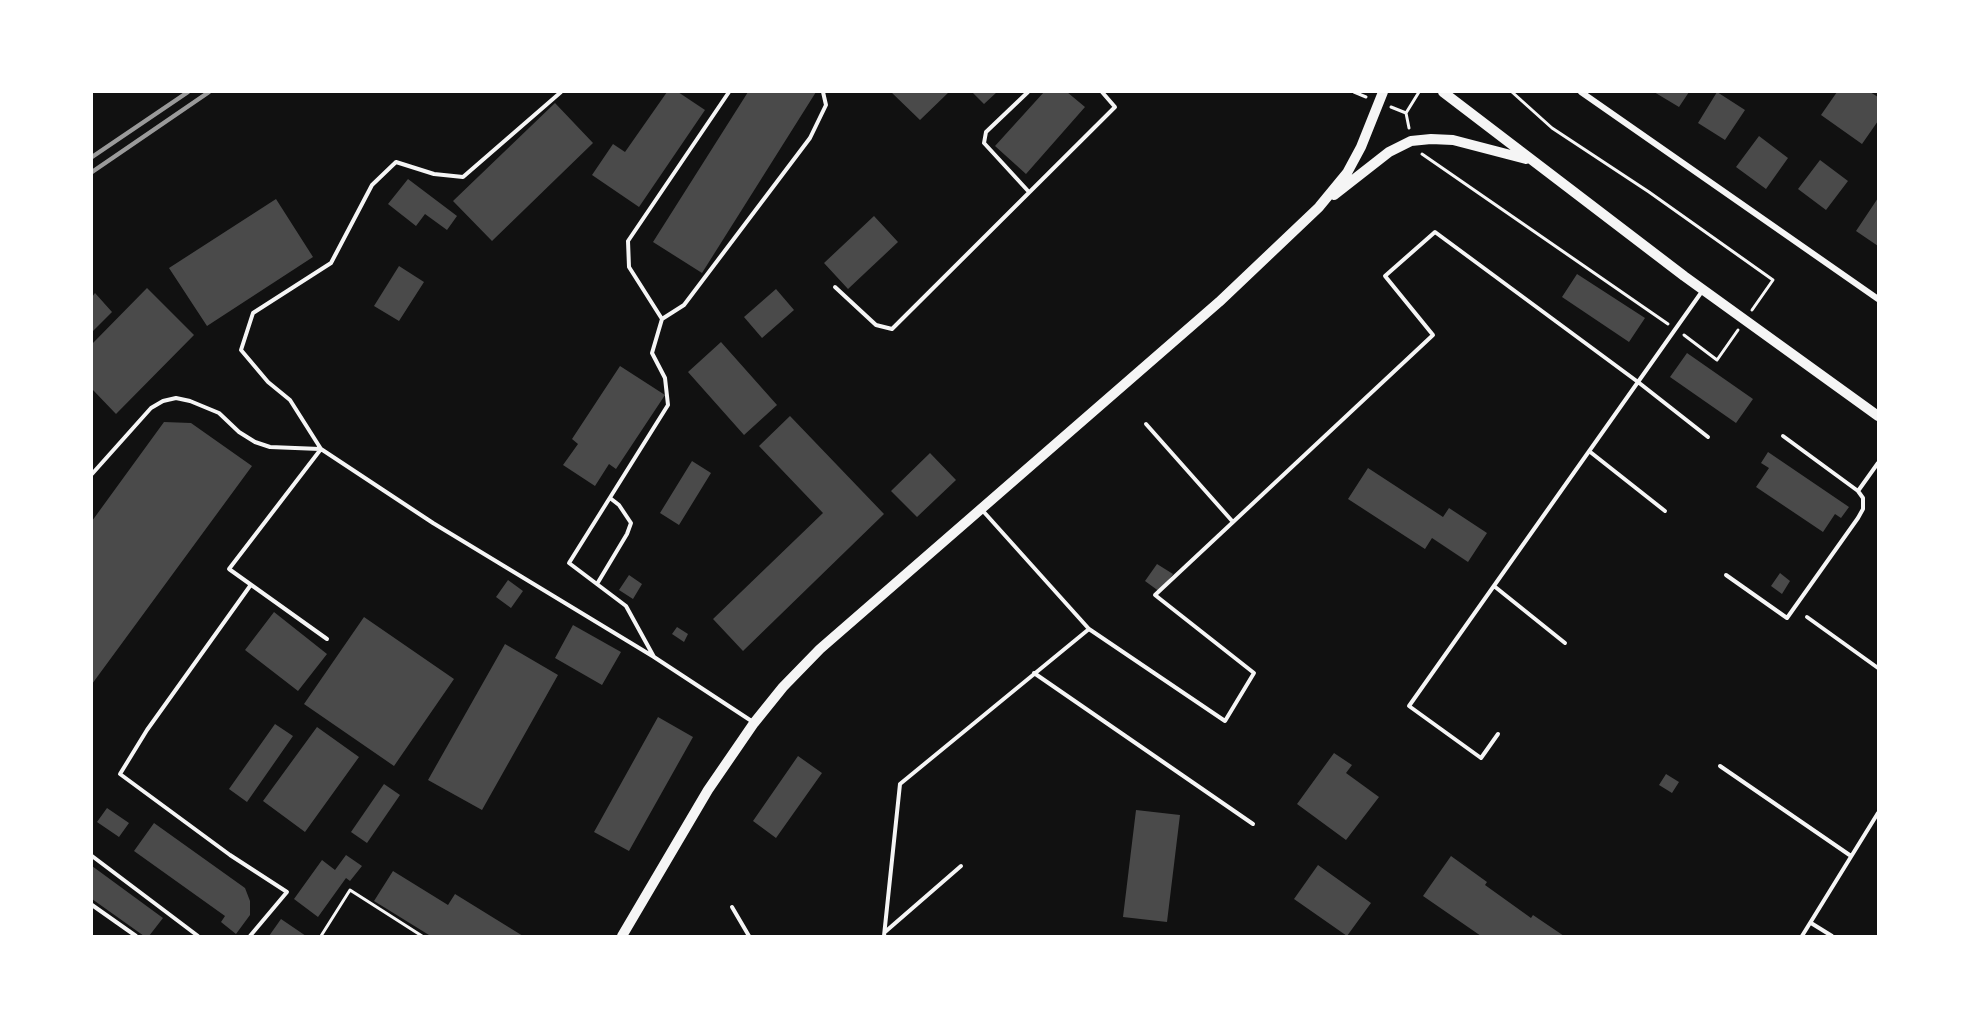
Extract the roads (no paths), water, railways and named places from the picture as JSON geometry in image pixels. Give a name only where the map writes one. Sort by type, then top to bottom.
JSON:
[{"type":"main road","points":[[622,936],[703,799],[754,723],[783,687],[820,649],[980,508],[1139,373],[1278,248],[1319,207],[1347,173],[1362,147],[1383,92]]},
{"type":"main road","points":[[1443,92],[1703,290],[1878,416]]},
{"type":"main road","points":[[1319,207],[1389,152],[1411,141],[1453,140],[1533,160]]},
{"type":"street","points":[[1581,92],[1878,299]]},
{"type":"lane","points":[[561,92],[463,177],[434,174],[396,162],[372,185],[331,263],[253,313],[241,350],[268,382],[290,400],[321,450],[433,523],[654,657],[754,723]]},
{"type":"lane","points":[[663,320],[628,267],[628,241],[729,92]]},
{"type":"lane","points":[[654,657],[626,606],[568,563],[668,405],[666,378],[652,354],[663,320],[684,305],[810,138],[826,105],[823,92]]},
{"type":"lane","points":[[1028,92],[986,132],[984,143],[1029,192]]},
{"type":"lane","points":[[835,286],[876,325],[892,329],[1115,107],[1102,92]]},
{"type":"lane","points":[[980,508],[1089,628],[1225,721],[1254,673],[1155,595],[1432,335],[1385,276],[1435,232],[1638,382],[1708,437]]},
{"type":"lane","points":[[1498,734],[1481,758],[1409,706],[1703,290]]},
{"type":"lane","points":[[92,474],[151,408],[163,401],[176,398],[219,413],[239,432],[255,442],[270,447],[321,450]]},
{"type":"lane","points":[[1146,424],[1233,522]]},
{"type":"lane","points":[[1726,575],[1787,618],[1863,508],[1863,498],[1858,491],[1783,436]]},
{"type":"lane","points":[[321,450],[229,569],[327,639]]},
{"type":"lane","points":[[1589,451],[1665,511]]},
{"type":"lane","points":[[1858,491],[1878,463]]},
{"type":"lane","points":[[597,584],[627,534],[631,522],[619,505],[610,498]]},
{"type":"lane","points":[[250,586],[147,730],[120,774],[230,855],[287,892],[250,936]]},
{"type":"lane","points":[[1494,586],[1565,643]]},
{"type":"lane","points":[[1807,617],[1878,668]]},
{"type":"lane","points":[[884,935],[900,784],[1089,628]]},
{"type":"lane","points":[[1034,673],[1254,824]]},
{"type":"lane","points":[[1720,766],[1851,856]]},
{"type":"lane","points":[[1802,936],[1878,813]]},
{"type":"lane","points":[[92,856],[198,936]]},
{"type":"lane","points":[[884,935],[961,866]]},
{"type":"lane","points":[[92,904],[136,936]]},
{"type":"lane","points":[[732,907],[749,936]]},
{"type":"lane","points":[[1811,923],[1832,936]]},
{"type":"railway","points":[[92,157],[188,92]]},
{"type":"railway","points":[[92,172],[209,92]]}]
